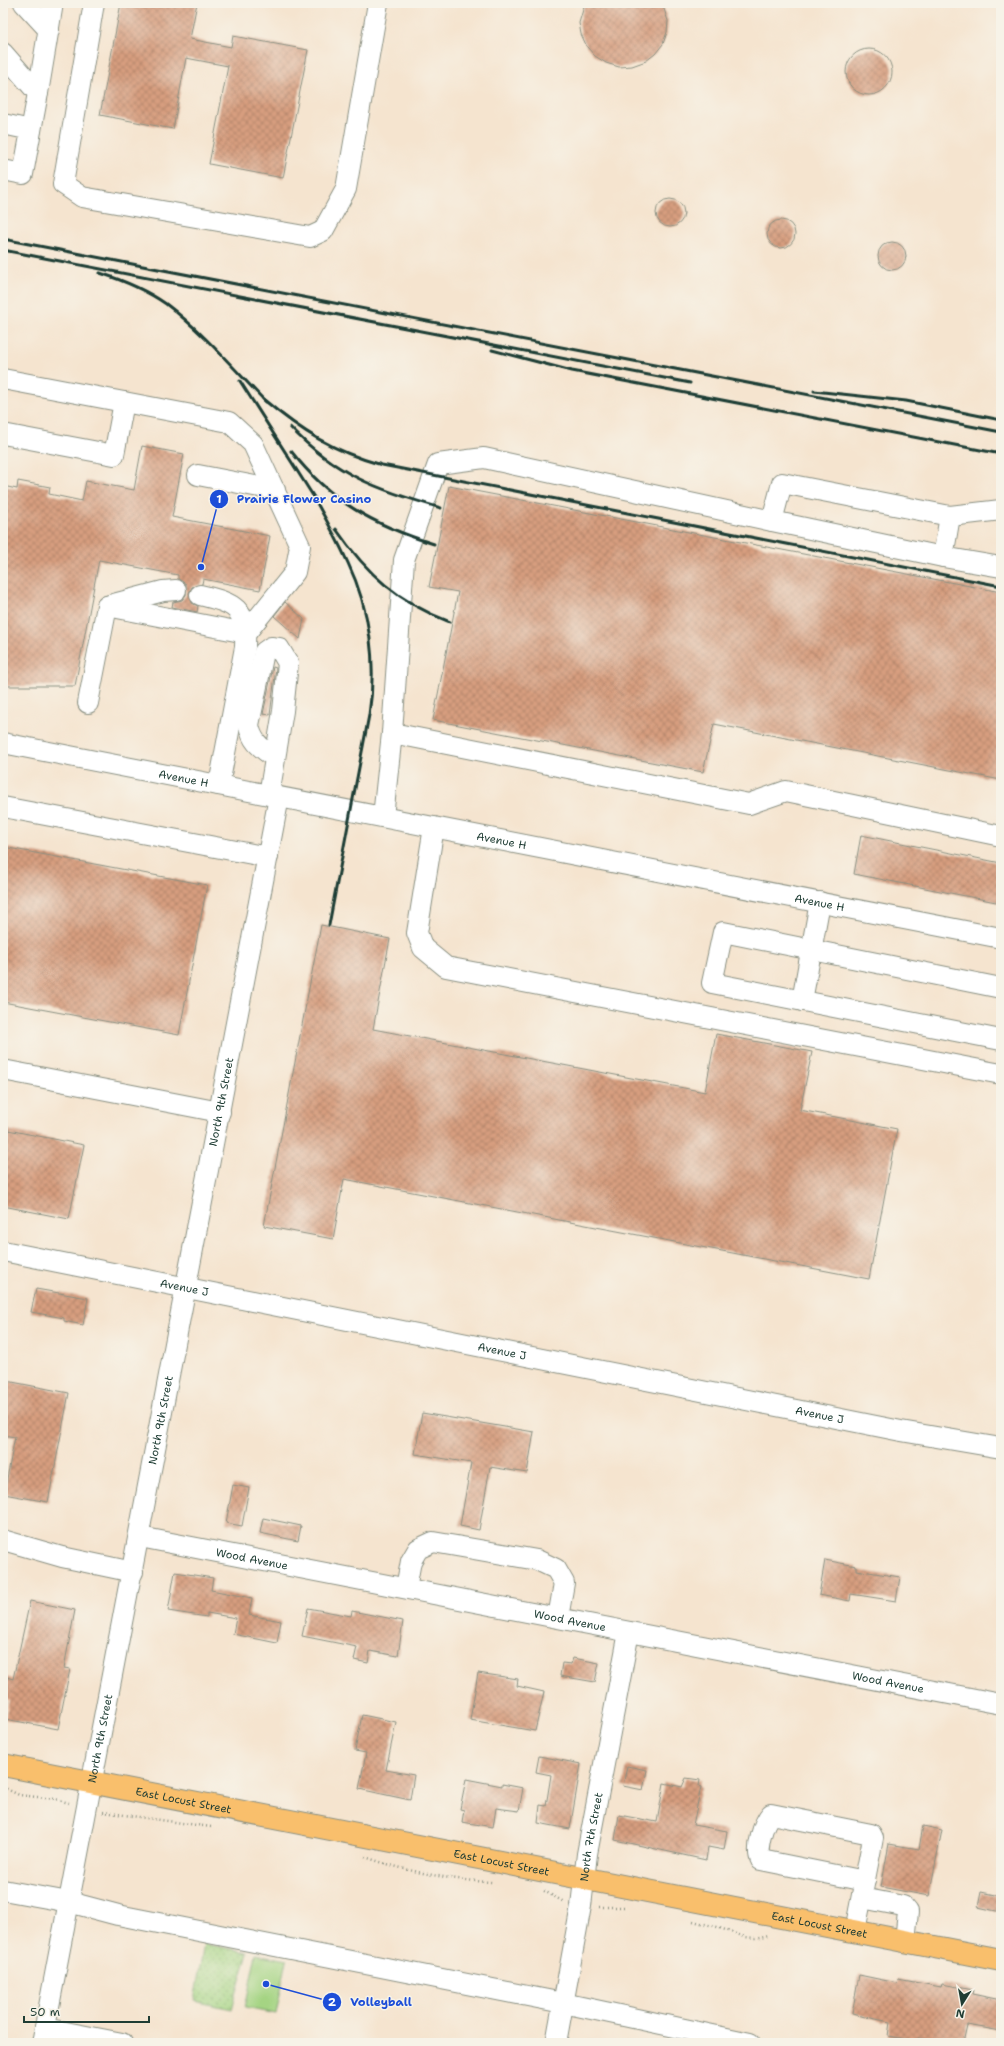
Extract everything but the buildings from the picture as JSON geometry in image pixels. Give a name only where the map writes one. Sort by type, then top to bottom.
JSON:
[{"type":"main road","name":"East Locust Street","points":[[3,1765],[1001,1960]]},
{"type":"street","points":[[24,3],[49,30]]},
{"type":"street","points":[[3,170],[23,174],[53,3]]},
{"type":"street","points":[[94,3],[63,184],[82,197],[310,237],[323,231],[346,189],[378,3]]},
{"type":"street","points":[[3,53],[38,93]]},
{"type":"street","points":[[4,124],[31,130]]},
{"type":"street","points":[[3,379],[229,422],[253,444],[300,546],[295,572],[246,633]]},
{"type":"street","points":[[3,434],[114,455],[124,402]]},
{"type":"street","points":[[384,818],[392,733],[404,560],[438,464],[484,458],[772,521],[1001,568]]},
{"type":"street","points":[[198,475],[275,490]]},
{"type":"street","points":[[772,521],[782,483],[950,516],[1001,510]]},
{"type":"street","points":[[943,557],[950,516]]},
{"type":"street","points":[[107,606],[163,591],[176,590]]},
{"type":"street","points":[[200,596],[215,599],[236,607],[242,617],[246,633],[245,647],[219,786]]},
{"type":"street","points":[[107,606],[246,633]]},
{"type":"street","points":[[88,702],[107,606]]},
{"type":"street","points":[[392,733],[749,804],[786,791],[1001,836]]},
{"type":"street","name":"Avenue H","points":[[3,743],[1001,938]]},
{"type":"street","name":"North 9th Street","points":[[44,2035],[140,1537],[268,857],[274,796],[275,758]]},
{"type":"street","points":[[3,807],[268,857]]},
{"type":"street","points":[[434,827],[416,933],[423,948],[446,967],[1001,1074]]},
{"type":"street","points":[[802,1001],[820,902]]},
{"type":"street","points":[[1001,988],[723,932],[712,983],[1001,1040]]},
{"type":"street","points":[[3,1070],[220,1112]]},
{"type":"street","name":"Avenue J","points":[[3,1251],[894,1430],[1001,1448]]},
{"type":"street","name":"Wood Avenue","points":[[140,1537],[1001,1704]]},
{"type":"street","points":[[3,1540],[62,1557],[133,1572]]},
{"type":"street","points":[[406,1588],[411,1561],[414,1555],[418,1549],[433,1542],[537,1560],[556,1569],[564,1583],[558,1618]]},
{"type":"street","name":"North 7th Street","points":[[556,2043],[581,1906],[587,1854],[629,1632]]},
{"type":"street","points":[[855,1931],[863,1889],[873,1838],[870,1834],[771,1814],[762,1831],[758,1856],[761,1860],[863,1889],[903,1906],[908,1912],[905,1941]]},
{"type":"street","points":[[3,1890],[69,1902],[118,1915],[563,2003],[750,2043]]},
{"type":"street","points":[[44,2035],[122,2043]]},
{"type":"path","points":[[3,1787],[18,1794],[56,1799],[87,1809],[216,1828]]},
{"type":"path","points":[[363,1856],[394,1867],[447,1878],[495,1882]]},
{"type":"path","points":[[537,1888],[563,1902],[581,1906]]},
{"type":"green space","points":[[204,1944],[248,1952],[232,2009],[194,2001]]},
{"type":"green space","points":[[256,1954],[287,1960],[276,2014],[245,2008]]},
{"type":"railway","points":[[3,239],[1001,432]]},
{"type":"railway","points":[[3,250],[690,383]]},
{"type":"railway","points":[[100,273],[134,286],[166,304],[193,326],[266,402]]},
{"type":"railway","points":[[492,350],[572,371],[1001,454]]},
{"type":"railway","points":[[240,381],[317,502]]},
{"type":"railway","points":[[814,391],[906,401],[1001,420]]},
{"type":"railway","points":[[263,399],[305,431],[333,447],[348,454],[382,465],[1001,586]]},
{"type":"railway","points":[[290,427],[307,444],[324,457],[359,479],[397,494],[441,508]]},
{"type":"railway","points":[[291,451],[321,484],[354,509],[391,528],[434,544]]},
{"type":"railway","points":[[314,498],[356,581],[362,599],[370,637],[372,657],[369,715],[329,925]]},
{"type":"railway","points":[[336,529],[360,560],[385,585],[399,596],[431,614],[450,622]]},
{"type":"place","name":"Prairie Flower Casino","points":[[201,567]]},
{"type":"place","name":"Volleyball","points":[[266,1984]]}]
